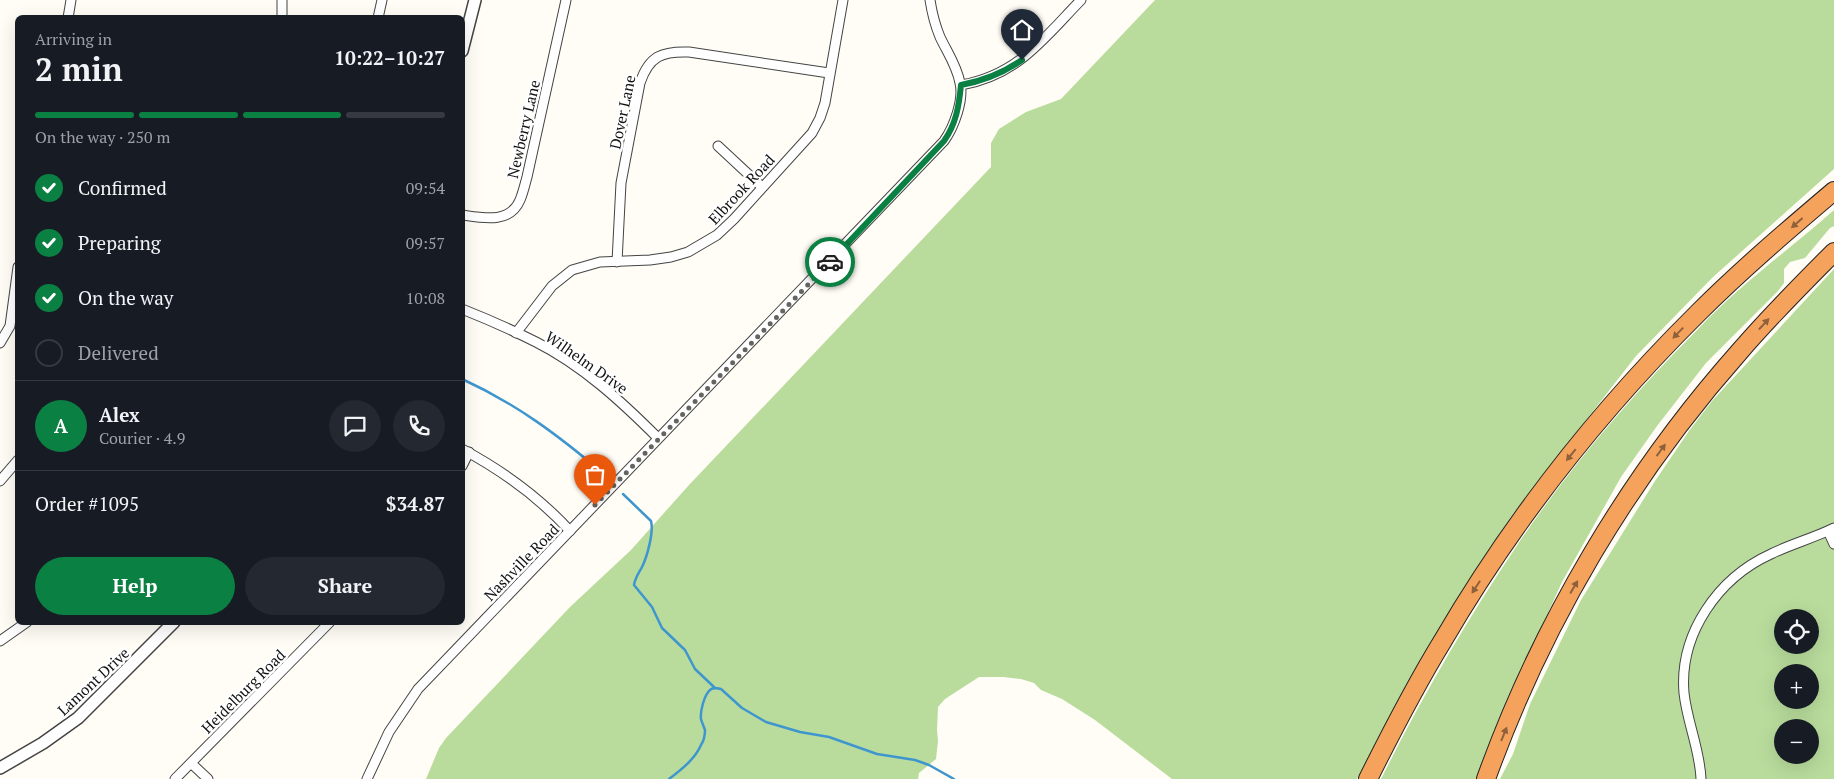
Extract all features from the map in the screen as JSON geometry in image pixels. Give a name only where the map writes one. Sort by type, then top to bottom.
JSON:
[{"type":"highway","points":[[1368,779],[1412,694],[1468,598],[1537,498],[1573,452],[1618,398],[1698,312],[1834,191]]},
{"type":"highway","points":[[1486,779],[1539,653],[1574,586],[1633,489],[1671,436],[1734,358],[1834,252]]},
{"type":"street","points":[[68,15],[71,0]]},
{"type":"street","points":[[282,0],[282,15]]},
{"type":"street","points":[[379,15],[382,0]]},
{"type":"street","points":[[465,38],[474,0]]},
{"type":"street","name":"Newberry Lane","points":[[465,215],[489,219],[500,217],[508,214],[520,201],[566,0]]},
{"type":"street","name":"Elbrook Road","points":[[516,333],[537,302],[562,277],[582,266],[600,262],[650,260],[688,252],[717,235],[734,219],[812,133],[820,118],[825,104],[843,0]]},
{"type":"street","name":"Nashville Road","points":[[367,779],[389,732],[418,689],[893,196],[952,131],[961,85],[955,66],[936,27],[930,0]]},
{"type":"street","points":[[961,85],[980,81],[998,74],[1022,60],[1081,0]]},
{"type":"street","name":"Dover Lane","points":[[617,262],[621,183],[640,82],[646,68],[653,60],[666,53],[689,52],[829,73]]},
{"type":"street","points":[[718,146],[762,187]]},
{"type":"street","name":"Wilhelm Drive","points":[[465,310],[536,342],[587,375],[618,400],[658,438]]},
{"type":"street","points":[[0,342],[14,327],[15,312]]},
{"type":"street","points":[[466,451],[526,490],[550,509],[570,531]]},
{"type":"street","points":[[0,481],[15,464]]},
{"type":"street","points":[[1701,779],[1693,731],[1684,694],[1684,671],[1694,632],[1714,597],[1745,568],[1770,554],[1831,530],[1834,544]]},
{"type":"street","points":[[0,641],[23,625]]},
{"type":"street","name":"Lamont Drive","points":[[0,768],[36,747],[78,718],[171,625]]},
{"type":"street","name":"Heidelburg Road","points":[[175,779],[192,764],[327,625]]},
{"type":"street","points":[[192,764],[208,779]]},
{"type":"green space","points":[[1155,0],[1834,0],[1834,169],[1713,277],[1636,356],[1513,514],[1470,578],[1357,779],[1172,779],[1095,720],[1062,699],[1041,690],[1034,683],[1003,677],[979,677],[945,699],[938,707],[936,759],[919,773],[918,779],[426,779],[439,748],[446,738],[570,607],[631,550],[689,485],[991,167],[991,143],[999,129],[1026,112],[1061,99]]},
{"type":"green space","points":[[1834,210],[1834,226],[1830,228],[1805,258],[1790,262],[1784,269],[1784,283],[1778,291],[1706,363],[1657,426],[1621,477],[1562,582],[1506,705],[1477,779],[1381,779],[1428,690],[1479,603],[1536,518],[1580,460],[1626,405],[1716,311]]},
{"type":"green space","points":[[1834,269],[1834,779],[1500,779],[1513,754],[1530,704],[1581,600],[1655,481],[1712,401]]},
{"type":"waterway","points":[[465,380],[501,399],[537,422],[604,474]]},
{"type":"waterway","points":[[623,494],[651,521],[652,526],[648,551],[634,585],[652,607],[662,628],[685,650],[695,669],[714,687]]},
{"type":"waterway","points":[[669,779],[691,760],[702,744],[705,730],[701,719],[702,708],[708,692],[715,688],[721,689],[742,708],[766,722],[800,732],[829,737],[877,754],[915,760],[929,765],[954,779]]},
{"type":"way so far","points":[[595,505],[830,262]]},
{"type":"route","points":[[830,262],[932,155],[952,131],[961,85],[980,81],[998,74],[1022,60]]}]
